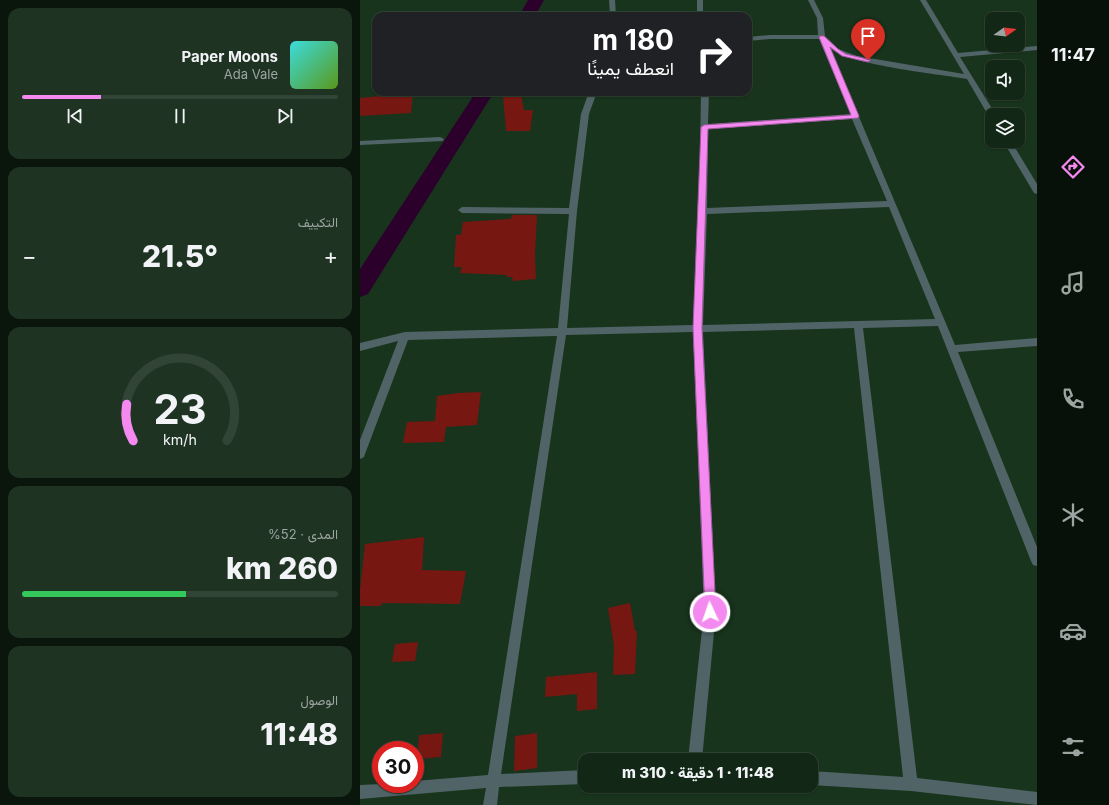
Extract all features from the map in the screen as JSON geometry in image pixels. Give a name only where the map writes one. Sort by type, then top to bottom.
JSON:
[{"type":"street","points":[[612,0],[613,12]]},
{"type":"street","points":[[700,0],[700,12]]},
{"type":"street","points":[[811,0],[820,18],[822,37],[941,322],[1037,561]]},
{"type":"street","points":[[923,0],[988,108]]},
{"type":"street","points":[[752,39],[770,37],[822,37],[836,50],[844,55],[855,58],[969,77]]},
{"type":"street","points":[[957,56],[1037,48]]},
{"type":"street","points":[[490,805],[562,332],[573,211],[585,114],[592,96]]},
{"type":"street","points":[[696,753],[710,612],[698,328],[703,211],[705,96]]},
{"type":"street","points":[[704,127],[856,116]]},
{"type":"street","points":[[360,143],[440,139]]},
{"type":"street","points":[[1011,148],[1037,191]]},
{"type":"street","points":[[703,211],[892,204]]},
{"type":"street","points":[[462,210],[573,211]]},
{"type":"street","points":[[360,346],[405,336],[941,322]]},
{"type":"street","points":[[858,324],[911,784]]},
{"type":"street","points":[[360,454],[405,336]]},
{"type":"street","points":[[952,349],[1037,342]]},
{"type":"street","points":[[360,792],[494,781],[578,777]]},
{"type":"street","points":[[818,778],[911,784],[1037,799]]},
{"type":"building","points":[[413,96],[411,113],[360,116],[360,98]]},
{"type":"building","points":[[503,96],[521,96],[524,110],[533,110],[530,131],[506,131]]},
{"type":"building","points":[[512,215],[537,215],[535,255],[536,279],[513,281],[512,277],[507,277],[507,275],[460,273],[462,267],[454,267],[456,235],[461,235],[463,222],[511,219]]},
{"type":"building","points":[[481,392],[477,425],[446,427],[444,442],[403,443],[407,422],[435,421],[437,396]]},
{"type":"building","points":[[424,537],[422,570],[466,571],[460,604],[382,603],[381,606],[360,606],[360,590],[365,544]]},
{"type":"building","points":[[630,603],[635,631],[637,631],[635,674],[613,675],[614,646],[608,608]]},
{"type":"building","points":[[418,642],[415,661],[392,662],[395,644]]},
{"type":"building","points":[[597,672],[597,709],[577,711],[577,694],[545,697],[546,677]]},
{"type":"building","points":[[443,733],[441,757],[424,758],[424,741],[418,741],[419,735]]},
{"type":"building","points":[[537,733],[537,768],[514,771],[515,736]]},
{"type":"waterway","points":[[529,12],[536,0]]},
{"type":"waterway","points":[[360,288],[482,96]]},
{"type":"route","points":[[710,612],[698,328],[703,211],[704,127],[856,116],[822,37],[844,55],[868,60]]}]
